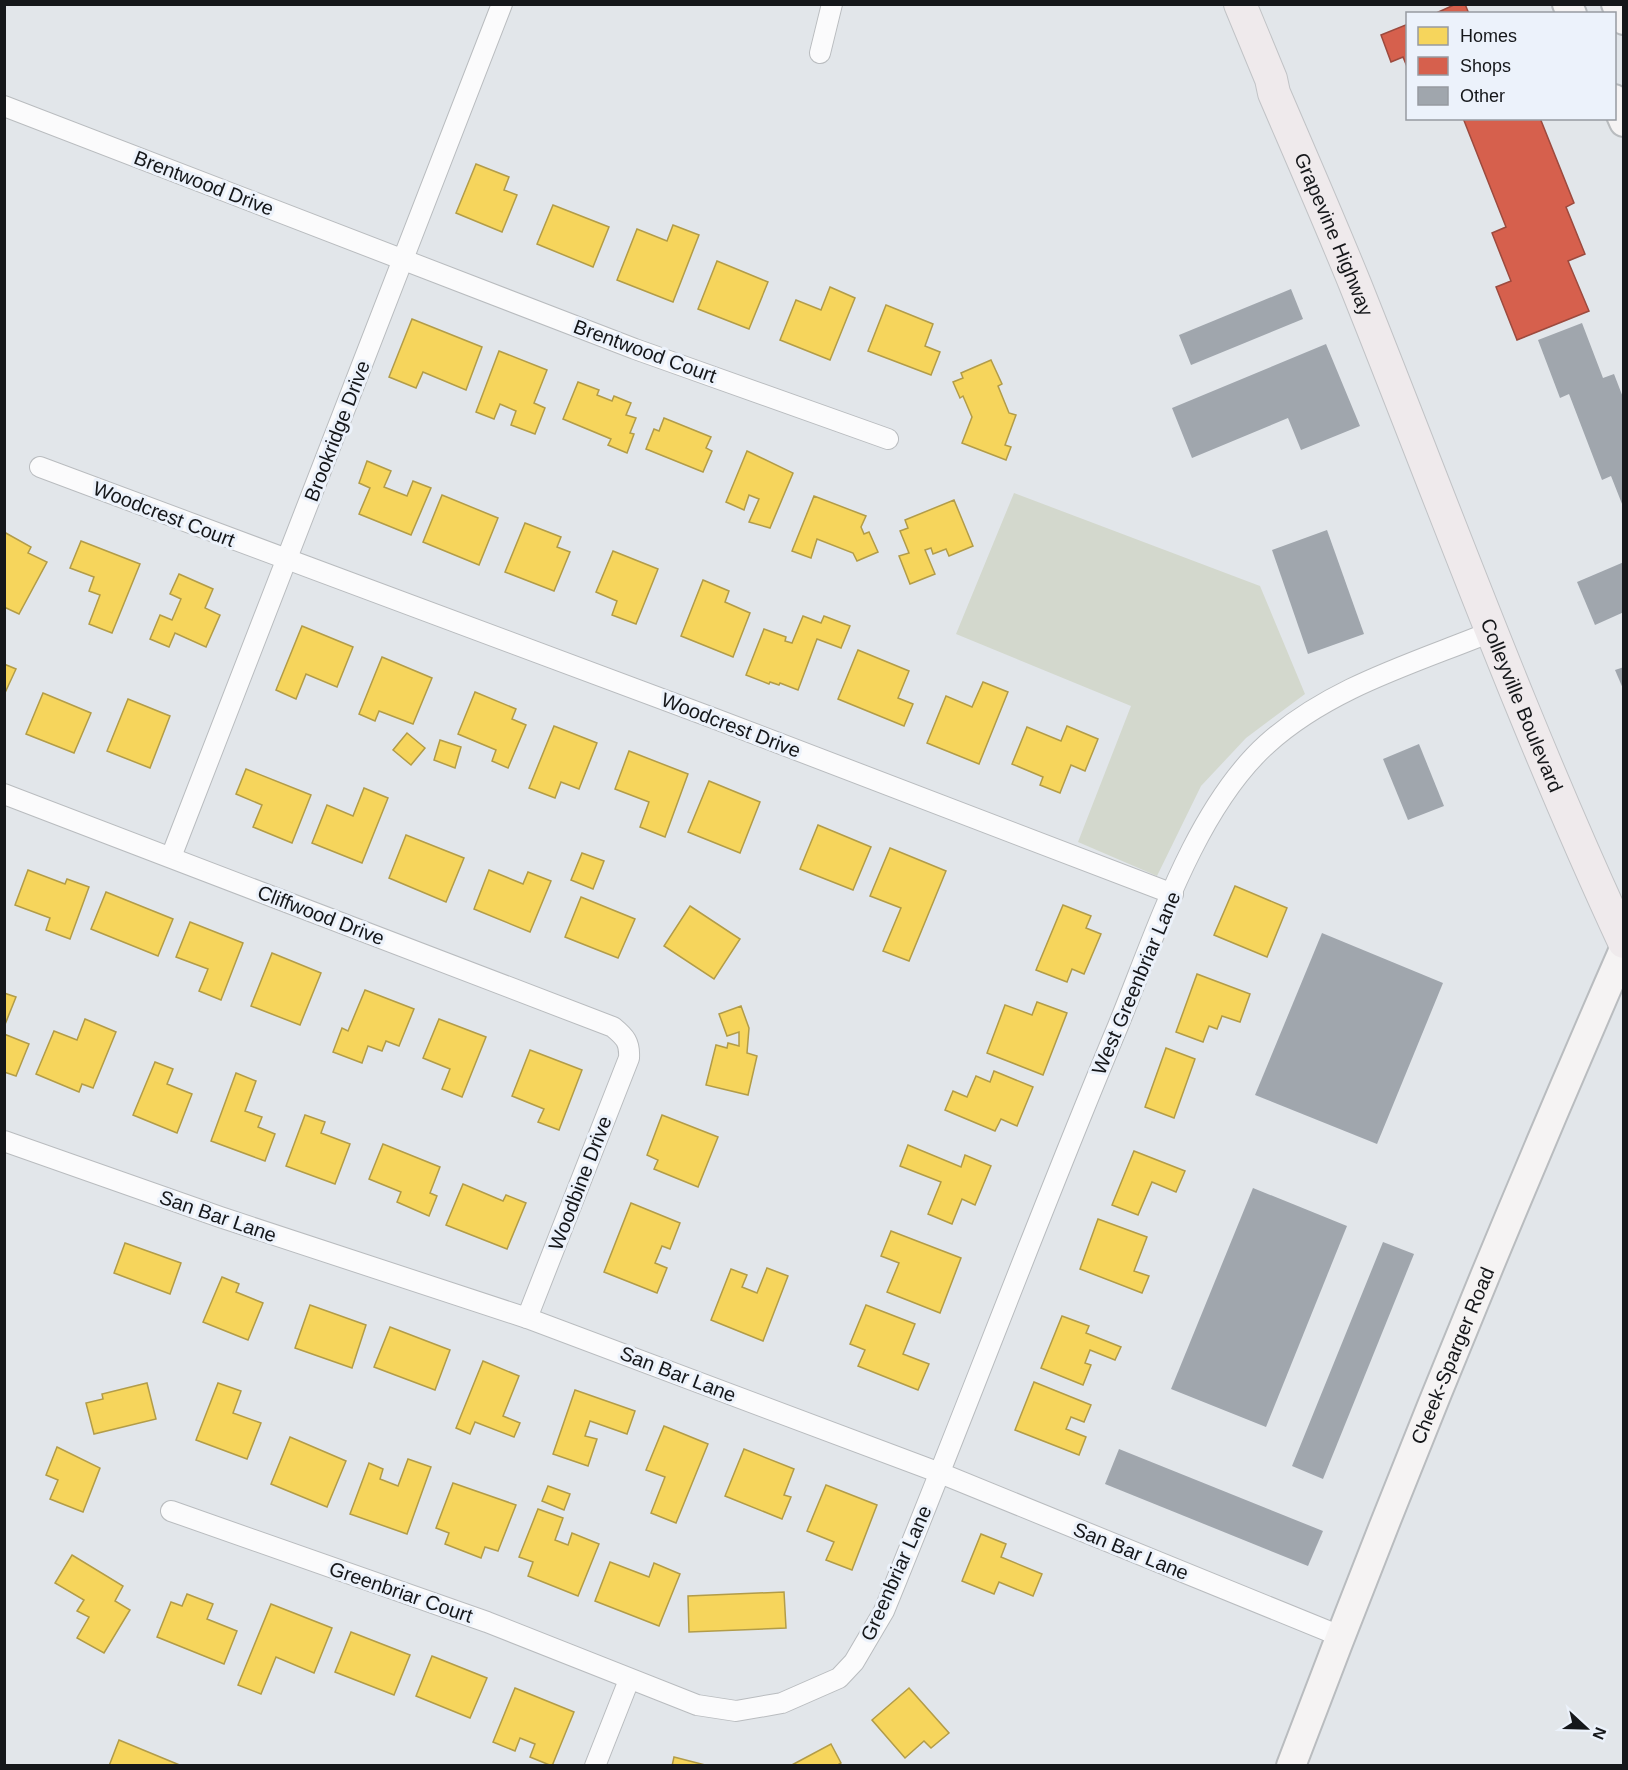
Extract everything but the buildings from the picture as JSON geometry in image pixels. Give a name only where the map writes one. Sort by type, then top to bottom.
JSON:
[{"type":"main road","name":"Grapevine Highway","points":[[1240,4],[1271,79],[1274,93],[1354,282],[1426,466]]},
{"type":"main road","points":[[1616,4],[1623,20]]},
{"type":"main road","points":[[1616,104],[1623,122]]},
{"type":"main road","name":"Colleyville Boulevard","points":[[1426,466],[1590,871],[1623,942]]},
{"type":"main road","name":"Cheek-Sparger Road","points":[[1291,1766],[1340,1636],[1525,1177],[1623,949]]},
{"type":"street","name":"Brookridge Drive","points":[[171,857],[502,4]]},
{"type":"street","points":[[820,53],[832,4]]},
{"type":"street","name":"Brentwood Drive","points":[[4,106],[403,260]]},
{"type":"street","name":"Brentwood Court","points":[[403,260],[635,348],[888,439]]},
{"type":"street","name":"Woodcrest Court","points":[[40,467],[288,560]]},
{"type":"street","name":"Woodcrest Drive","points":[[288,560],[713,718],[1173,894]]},
{"type":"street","name":"West Greenbriar Lane","points":[[940,1473],[1073,1134],[1173,894],[1207,820],[1224,791],[1266,745],[1307,713],[1352,688],[1493,631]]},
{"type":"street","name":"Cliffwood Drive","points":[[4,794],[613,1027],[625,1037],[630,1047]]},
{"type":"street","name":"Woodbine Drive","points":[[527,1318],[629,1058],[630,1047]]},
{"type":"street","name":"San Bar Lane","points":[[4,1141],[220,1217],[527,1318],[940,1473],[1340,1636]]},
{"type":"street","name":"Greenbriar Lane","points":[[629,1680],[697,1705],[736,1711],[782,1703],[839,1678],[855,1662],[884,1611],[940,1473]]},
{"type":"street","name":"Greenbriar Court","points":[[171,1511],[487,1622],[629,1680]]},
{"type":"street","points":[[595,1766],[629,1680]]},
{"type":"shaded area","points":[[1014,493],[1260,586],[1305,694],[1246,738],[1201,786],[1157,876],[1078,842],[1131,706],[956,634]]}]
